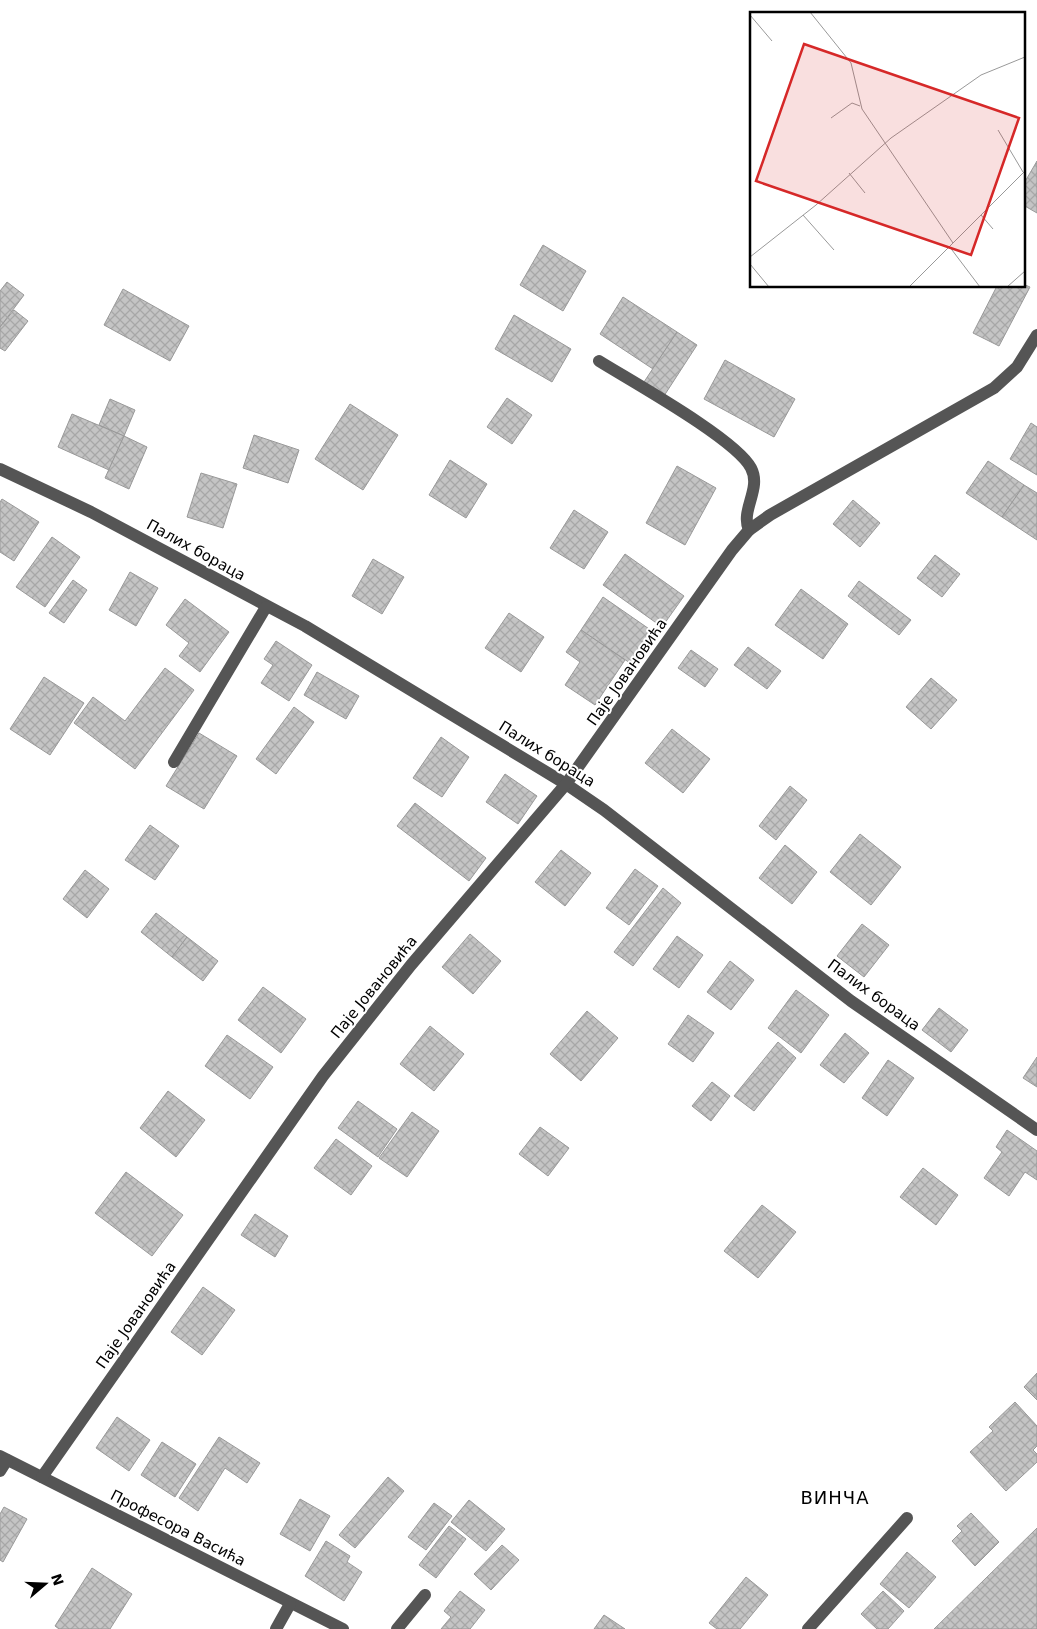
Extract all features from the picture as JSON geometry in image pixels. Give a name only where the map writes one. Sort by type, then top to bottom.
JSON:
[{"type":"street","name":"Паје Јовановића","points":[[42,1477],[323,1076],[412,965],[566,784],[732,550],[749,530],[770,515],[994,388],[1017,368],[1037,335]]},
{"type":"street","points":[[599,360],[721,439],[750,467],[755,479],[746,515],[749,530]]},
{"type":"street","name":"Палих бораца","points":[[0,469],[91,512],[266,607],[305,626],[566,784],[604,810],[851,1001],[1037,1130]]},
{"type":"street","points":[[174,762],[266,607]]},
{"type":"street","points":[[0,1471],[4,1458]]},
{"type":"street","name":"Професора Васића","points":[[4,1458],[290,1604],[343,1629]]},
{"type":"street","points":[[808,1629],[907,1518]]},
{"type":"street","points":[[397,1629],[425,1595]]},
{"type":"street","points":[[276,1629],[290,1604]]},
{"type":"building","points":[[1037,161],[1037,213],[1024,206],[1024,183]]},
{"type":"building","points":[[543,245],[586,271],[563,311],[520,285]]},
{"type":"building","points":[[7,282],[24,295],[0,327],[0,291]]},
{"type":"building","points":[[1024,284],[1030,287],[999,346],[973,333],[996,288],[1024,288]]},
{"type":"building","points":[[123,289],[189,326],[170,361],[104,325]]},
{"type":"building","points":[[623,297],[677,332],[653,369],[600,334]]},
{"type":"building","points":[[14,310],[28,321],[5,351],[0,348],[0,327]]},
{"type":"building","points":[[514,315],[571,349],[552,382],[495,349]]},
{"type":"building","points":[[677,332],[697,345],[662,399],[642,385]]},
{"type":"building","points":[[725,360],[795,399],[774,437],[704,399]]},
{"type":"building","points":[[507,398],[532,415],[512,444],[487,427]]},
{"type":"building","points":[[110,399],[135,410],[124,436],[99,425]]},
{"type":"building","points":[[350,404],[398,435],[363,490],[315,459]]},
{"type":"building","points":[[72,414],[124,436],[109,470],[58,447]]},
{"type":"building","points":[[1031,423],[1037,427],[1037,475],[1010,459]]},
{"type":"building","points":[[254,435],[299,450],[288,483],[243,468]]},
{"type":"building","points":[[124,436],[147,447],[129,489],[105,478]]},
{"type":"building","points":[[450,460],[487,484],[466,518],[429,495]]},
{"type":"building","points":[[988,461],[1024,485],[1002,517],[966,493]]},
{"type":"building","points":[[677,466],[716,488],[685,545],[646,523]]},
{"type":"building","points":[[201,473],[237,484],[223,528],[187,517]]},
{"type":"building","points":[[1024,485],[1037,493],[1037,540],[1002,517]]},
{"type":"building","points":[[2,499],[39,522],[14,561],[0,552],[0,502]]},
{"type":"building","points":[[853,500],[880,523],[860,547],[833,524]]},
{"type":"building","points":[[574,510],[608,532],[584,569],[550,548]]},
{"type":"building","points":[[52,537],[80,557],[45,607],[16,587]]},
{"type":"building","points":[[625,554],[684,596],[662,627],[603,585]]},
{"type":"building","points":[[935,555],[960,574],[942,597],[917,578]]},
{"type":"building","points":[[373,559],[404,577],[382,614],[352,596]]},
{"type":"building","points":[[130,572],[158,588],[136,626],[109,610]]},
{"type":"building","points":[[73,580],[87,590],[64,623],[49,613]]},
{"type":"building","points":[[859,581],[911,620],[899,635],[848,596]]},
{"type":"building","points":[[801,589],[848,624],[823,659],[775,625]]},
{"type":"building","points":[[603,597],[655,633],[633,665],[581,630]]},
{"type":"building","points":[[185,599],[229,632],[200,672],[179,656],[189,643],[166,625]]},
{"type":"building","points":[[509,613],[544,637],[521,672],[485,648]]},
{"type":"building","points":[[581,630],[625,660],[595,705],[565,685],[580,662],[566,652]]},
{"type":"building","points":[[276,641],[312,665],[289,701],[261,683],[273,665],[264,659]]},
{"type":"building","points":[[748,647],[781,671],[767,689],[734,665]]},
{"type":"building","points":[[691,650],[718,669],[705,687],[678,668]]},
{"type":"building","points":[[165,668],[194,690],[135,769],[74,723],[93,697],[125,721]]},
{"type":"building","points":[[317,672],[359,696],[346,719],[304,695]]},
{"type":"building","points":[[44,677],[84,703],[50,755],[10,729]]},
{"type":"building","points":[[931,678],[957,700],[931,729],[906,707]]},
{"type":"building","points":[[294,707],[314,722],[276,774],[256,759]]},
{"type":"building","points":[[672,729],[710,759],[683,793],[645,763]]},
{"type":"building","points":[[199,733],[237,756],[204,809],[166,786]]},
{"type":"building","points":[[441,737],[469,757],[442,797],[413,778]]},
{"type":"building","points":[[505,774],[537,796],[518,824],[486,802]]},
{"type":"building","points":[[790,786],[807,800],[776,840],[759,826]]},
{"type":"building","points":[[415,803],[486,858],[469,881],[397,826]]},
{"type":"building","points":[[150,825],[179,846],[155,880],[125,860]]},
{"type":"building","points":[[860,834],[901,867],[871,905],[830,872]]},
{"type":"building","points":[[785,845],[817,872],[792,904],[759,878]]},
{"type":"building","points":[[561,850],[591,873],[565,906],[535,882]]},
{"type":"building","points":[[635,869],[658,886],[629,925],[606,908]]},
{"type":"building","points":[[85,870],[109,889],[87,918],[63,899]]},
{"type":"building","points":[[663,888],[681,903],[633,966],[614,952]]},
{"type":"building","points":[[156,913],[187,937],[172,957],[141,932]]},
{"type":"building","points":[[862,924],[889,945],[864,977],[837,956]]},
{"type":"building","points":[[470,934],[501,961],[473,994],[442,967]]},
{"type":"building","points":[[677,936],[703,955],[679,988],[653,969]]},
{"type":"building","points":[[187,937],[218,961],[203,981],[172,957]]},
{"type":"building","points":[[730,961],[754,980],[731,1010],[707,992]]},
{"type":"building","points":[[263,987],[306,1019],[281,1053],[238,1020]]},
{"type":"building","points":[[796,990],[829,1015],[801,1053],[768,1028]]},
{"type":"building","points":[[939,1008],[968,1030],[951,1052],[922,1030]]},
{"type":"building","points":[[587,1011],[618,1038],[581,1081],[550,1054]]},
{"type":"building","points":[[688,1015],[714,1033],[693,1062],[668,1044]]},
{"type":"building","points":[[430,1026],[464,1054],[434,1091],[400,1064]]},
{"type":"building","points":[[845,1033],[869,1053],[844,1083],[820,1065]]},
{"type":"building","points":[[227,1035],[273,1067],[250,1099],[205,1066]]},
{"type":"building","points":[[778,1042],[796,1058],[754,1111],[734,1096]]},
{"type":"building","points":[[1037,1057],[1037,1087],[1023,1078]]},
{"type":"building","points":[[888,1060],[914,1078],[887,1116],[862,1098]]},
{"type":"building","points":[[712,1082],[730,1096],[711,1121],[692,1106]]},
{"type":"building","points":[[168,1091],[205,1120],[176,1157],[140,1128]]},
{"type":"building","points":[[358,1101],[397,1129],[378,1157],[338,1128]]},
{"type":"building","points":[[412,1112],[439,1131],[407,1177],[379,1158]]},
{"type":"building","points":[[540,1127],[569,1148],[548,1176],[519,1154]]},
{"type":"building","points":[[1007,1130],[1037,1151],[1037,1180],[1025,1172],[1009,1196],[984,1178],[1002,1152],[996,1147]]},
{"type":"building","points":[[336,1139],[372,1166],[351,1195],[314,1168]]},
{"type":"building","points":[[923,1168],[958,1195],[936,1225],[900,1197]]},
{"type":"building","points":[[126,1172],[183,1215],[152,1256],[95,1213]]},
{"type":"building","points":[[762,1205],[796,1232],[758,1278],[724,1251]]},
{"type":"building","points":[[255,1214],[288,1236],[275,1257],[241,1235]]},
{"type":"building","points":[[203,1287],[235,1310],[202,1355],[171,1332]]},
{"type":"building","points":[[1037,1373],[1037,1400],[1024,1387]]},
{"type":"building","points":[[1015,1402],[1037,1426],[1037,1446],[1033,1450],[1037,1454],[1037,1462],[1006,1491],[970,1452],[993,1431],[989,1427]]},
{"type":"building","points":[[117,1417],[150,1440],[129,1471],[96,1448]]},
{"type":"building","points":[[219,1437],[260,1463],[247,1483],[225,1468],[198,1511],[179,1498]]},
{"type":"building","points":[[162,1442],[196,1464],[175,1497],[141,1475]]},
{"type":"building","points":[[388,1477],[404,1491],[355,1548],[339,1535]]},
{"type":"building","points":[[300,1499],[330,1516],[310,1551],[280,1534]]},
{"type":"building","points":[[469,1500],[505,1529],[486,1551],[451,1522]]},
{"type":"building","points":[[434,1503],[452,1516],[426,1550],[408,1537]]},
{"type":"building","points":[[4,1507],[27,1519],[3,1562],[0,1560],[0,1514]]},
{"type":"building","points":[[971,1513],[999,1542],[975,1566],[952,1541],[962,1531],[957,1526]]},
{"type":"building","points":[[449,1526],[466,1539],[436,1578],[419,1565]]},
{"type":"building","points":[[1037,1528],[1037,1629],[934,1629]]},
{"type":"building","points":[[326,1541],[350,1556],[347,1562],[362,1572],[344,1601],[305,1576]]},
{"type":"building","points":[[502,1545],[519,1560],[491,1590],[474,1574]]},
{"type":"building","points":[[907,1552],[936,1577],[909,1608],[880,1584]]},
{"type":"building","points":[[92,1568],[132,1594],[110,1629],[59,1629],[55,1626]]},
{"type":"building","points":[[746,1577],[768,1595],[740,1629],[717,1629],[709,1623]]},
{"type":"building","points":[[460,1591],[485,1610],[470,1629],[441,1629],[451,1617],[444,1611]]},
{"type":"building","points":[[883,1591],[904,1611],[888,1629],[877,1629],[861,1614]]},
{"type":"building","points":[[604,1615],[625,1629],[594,1629]]},
{"type":"district","name":"ВИНЧА","points":[[835,1498]]}]
